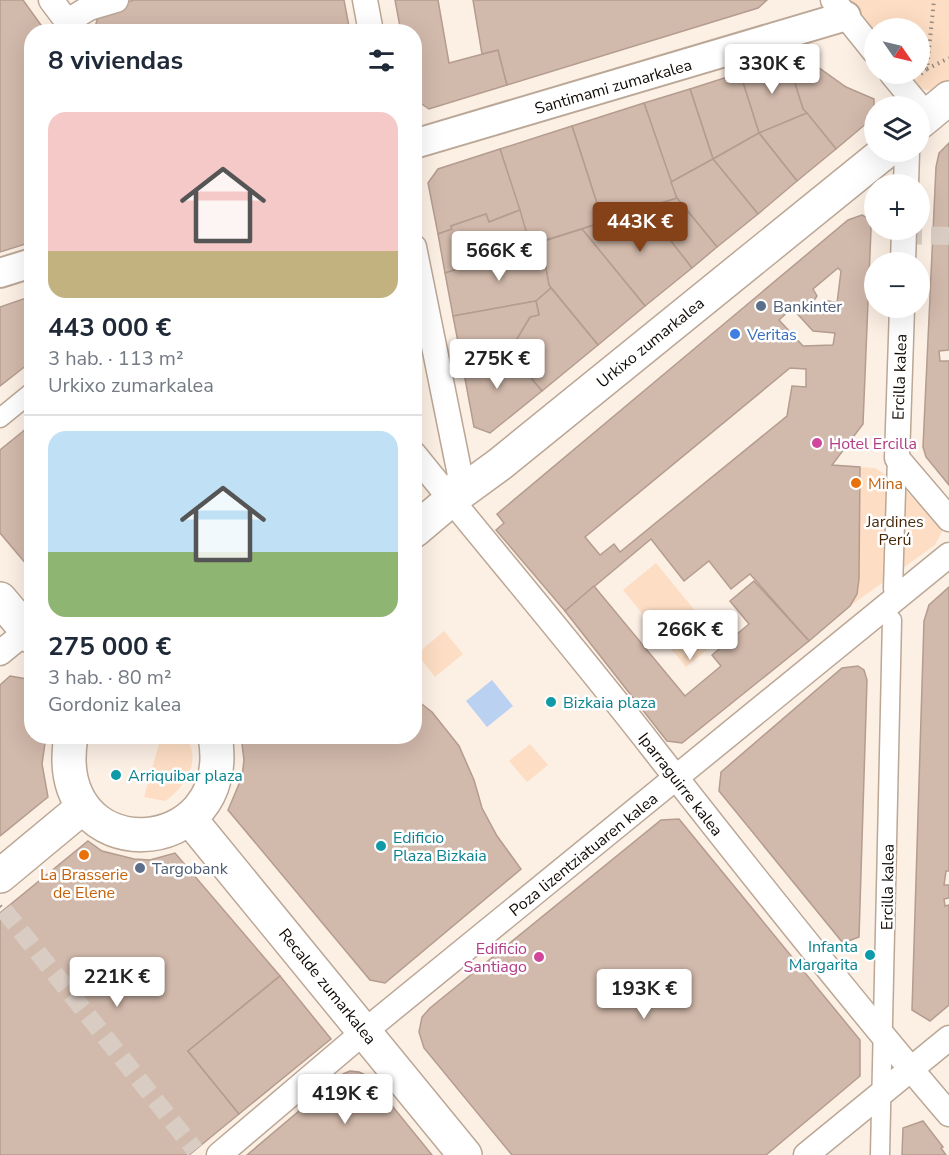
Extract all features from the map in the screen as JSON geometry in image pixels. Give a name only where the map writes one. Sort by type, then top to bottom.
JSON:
[{"type":"main road","name":"Urkixo zumarkalea","points":[[422,524],[500,464],[873,162]]},
{"type":"main road","points":[[0,599],[24,628]]},
{"type":"main road","points":[[70,744],[68,756],[70,776],[76,797],[83,807],[100,824],[110,829],[133,834],[166,832],[190,819],[200,807],[212,785],[217,759],[216,744]]},
{"type":"main road","points":[[0,876],[83,807]]},
{"type":"main road","name":"Recalde zumarkalea","points":[[190,819],[465,1155]]},
{"type":"street","points":[[51,0],[69,24]]},
{"type":"street","points":[[73,24],[89,9],[116,0]]},
{"type":"street","points":[[365,0],[370,24]]},
{"type":"street","points":[[840,8],[864,38]]},
{"type":"street","name":"Santimami zumarkalea","points":[[422,142],[721,55],[840,8]]},
{"type":"street","points":[[904,84],[919,96]]},
{"type":"street","points":[[0,273],[24,266]]},
{"type":"street","points":[[422,287],[460,475],[452,499]]},
{"type":"street","name":"Ercilla kalea","points":[[893,590],[902,318]]},
{"type":"street","points":[[0,418],[24,398]]},
{"type":"street","points":[[897,458],[949,519]]},
{"type":"street","name":"Iparraguirre kalea","points":[[422,463],[911,1070],[949,1114]]},
{"type":"street","name":"Poza lizentziatuaren kalea","points":[[219,1155],[365,1031],[949,555]]},
{"type":"street","name":"Ercilla kalea","points":[[880,1155],[892,620]]},
{"type":"street","points":[[0,653],[24,637]]},
{"type":"street","points":[[806,1155],[949,1038]]},
{"type":"path","points":[[930,39],[934,0]]},
{"type":"path","points":[[930,68],[949,58]]},
{"type":"path","points":[[0,906],[4,910]]},
{"type":"green space","points":[[847,0],[949,0],[949,85],[935,90],[925,90],[915,84],[930,84],[930,18],[864,18],[864,21]]},
{"type":"green space","name":"Jardines Perú","points":[[860,467],[875,468],[900,485],[941,526],[942,532],[935,545],[850,606],[857,594],[859,579]]},
{"type":"green space","points":[[656,563],[719,640],[686,667],[623,590]]},
{"type":"green space","points":[[444,631],[463,654],[435,677],[422,660],[422,650]]},
{"type":"green space","points":[[159,744],[190,744],[192,764],[185,780],[173,795],[165,801],[144,797]]},
{"type":"green space","points":[[530,744],[548,765],[527,782],[509,761]]},
{"type":"water","points":[[492,680],[513,706],[487,727],[466,701]]},
{"type":"building","points":[[0,0],[23,0],[40,24],[24,24],[24,244],[0,252]]},
{"type":"building","points":[[134,0],[344,0],[348,24],[96,24],[100,10]]},
{"type":"building","points":[[395,0],[438,0],[449,63],[498,50],[507,85],[429,109],[422,104],[422,24],[400,24]]},
{"type":"building","points":[[473,0],[767,0],[758,8],[507,85],[498,50],[482,54]]},
{"type":"building","points":[[787,58],[808,60],[846,87],[867,96],[864,96],[864,125],[836,149],[803,109]]},
{"type":"building","points":[[787,58],[803,109],[807,113],[759,133],[740,73]]},
{"type":"building","points":[[740,73],[759,133],[713,159],[690,89]]},
{"type":"building","points":[[690,89],[713,159],[671,182],[644,103]]},
{"type":"building","points":[[644,103],[677,198],[603,222],[572,126]]},
{"type":"building","points":[[807,113],[836,149],[797,181],[759,133]]},
{"type":"building","points":[[572,126],[603,222],[530,245],[500,149]]},
{"type":"building","points":[[759,133],[797,181],[758,214],[713,159]]},
{"type":"building","points":[[949,143],[949,350],[939,351],[940,361],[949,361],[949,485],[926,457],[923,447],[936,167],[939,153]]},
{"type":"building","points":[[500,149],[520,210],[489,222],[486,214],[451,226],[452,229],[438,234],[428,183],[438,169]]},
{"type":"building","points":[[713,159],[758,214],[717,247],[677,198],[671,182]]},
{"type":"building","points":[[677,198],[717,247],[692,268],[645,208]]},
{"type":"building","points":[[645,208],[692,268],[645,306],[582,229]]},
{"type":"building","points":[[520,210],[530,245],[445,273],[438,234],[452,229],[451,226],[486,214],[489,222]]},
{"type":"building","points":[[864,216],[864,240],[871,240],[870,252],[864,252],[864,318],[867,318],[863,424],[832,465],[860,467],[859,579],[857,594],[850,606],[809,641],[750,574],[731,589],[709,561],[684,581],[651,539],[565,611],[496,530],[504,523],[497,514],[848,220]],"holes":[[[838,268],[841,271],[837,303],[825,300],[821,307],[813,302],[817,296],[813,289]],[[792,308],[813,331],[835,333],[833,345],[803,346],[779,320]],[[790,368],[806,369],[806,387],[792,386],[787,416],[620,552],[614,544],[600,555],[585,537]]]},
{"type":"building","points":[[582,229],[645,306],[598,345],[549,285],[541,242]]},
{"type":"building","points":[[541,242],[551,288],[536,301],[453,316],[445,273]]},
{"type":"building","points":[[551,288],[598,345],[542,391],[510,354],[512,353],[510,343],[515,342],[530,317],[539,315],[536,301]]},
{"type":"building","points":[[24,299],[24,367],[0,386],[0,307]]},
{"type":"building","points":[[536,301],[539,315],[530,317],[515,342],[510,343],[512,353],[510,354],[513,357],[493,356],[492,353],[478,355],[479,365],[463,368],[453,316]]},
{"type":"building","points":[[492,353],[493,356],[513,357],[542,391],[490,433],[474,427],[463,368],[479,365],[478,355]]},
{"type":"building","points":[[24,430],[24,562],[0,533],[0,450]]},
{"type":"building","points":[[754,581],[809,641],[682,743],[667,741],[565,611],[594,586],[685,696],[721,666],[712,655],[749,624],[730,601]]},
{"type":"building","points":[[949,587],[949,871],[946,871],[944,885],[949,885],[949,898],[944,899],[945,906],[949,905],[949,1005],[930,1021],[912,1010],[924,621],[929,605]]},
{"type":"building","points":[[858,666],[864,670],[867,680],[859,937],[843,943],[719,791],[721,772],[842,668]]},
{"type":"building","points":[[10,676],[24,678],[24,744],[45,744],[42,764],[48,797],[0,836],[0,685]]},
{"type":"building","name":"Edificio Plaza Bizkaia","points":[[422,704],[432,712],[459,746],[474,780],[482,808],[497,836],[521,869],[385,983],[370,980],[228,810],[242,777],[244,760],[242,744],[422,744]]},
{"type":"building","points":[[679,819],[860,1040],[860,1076],[766,1155],[512,1155],[424,1048],[419,1032],[422,1017],[430,1008],[661,820]]},
{"type":"building","points":[[88,841],[102,851],[134,859],[150,860],[175,853],[280,976],[188,1051],[239,1114],[189,1155],[0,1155],[0,913]]},
{"type":"building","points":[[280,976],[331,1039],[239,1114],[188,1051]]},
{"type":"building","points":[[350,1071],[368,1076],[432,1155],[247,1155],[343,1074]]},
{"type":"building","points":[[923,1121],[943,1147],[941,1148],[946,1155],[902,1155],[903,1128]]},
{"type":"tunnel","points":[[930,236],[949,236]]},
{"type":"tunnel","points":[[4,910],[195,1150]]},
{"type":"place","name":"Bankinter","points":[[761,306]]},
{"type":"place","name":"Veritas","points":[[735,334]]},
{"type":"place","name":"Hotel Ercilla","points":[[817,443]]},
{"type":"place","name":"Mina","points":[[856,483]]},
{"type":"place","name":"Bizkaia plaza","points":[[551,702]]},
{"type":"place","name":"Arriquibar plaza","points":[[116,775]]},
{"type":"place","name":"Edificio Plaza Bizkaia","points":[[381,846]]},
{"type":"place","name":"La Brasserie de Elene","points":[[84,855]]},
{"type":"place","name":"Targobank","points":[[140,868]]},
{"type":"place","name":"Infanta Margarita","points":[[870,955]]},
{"type":"place","name":"Edificio Santiago","points":[[539,957]]}]
